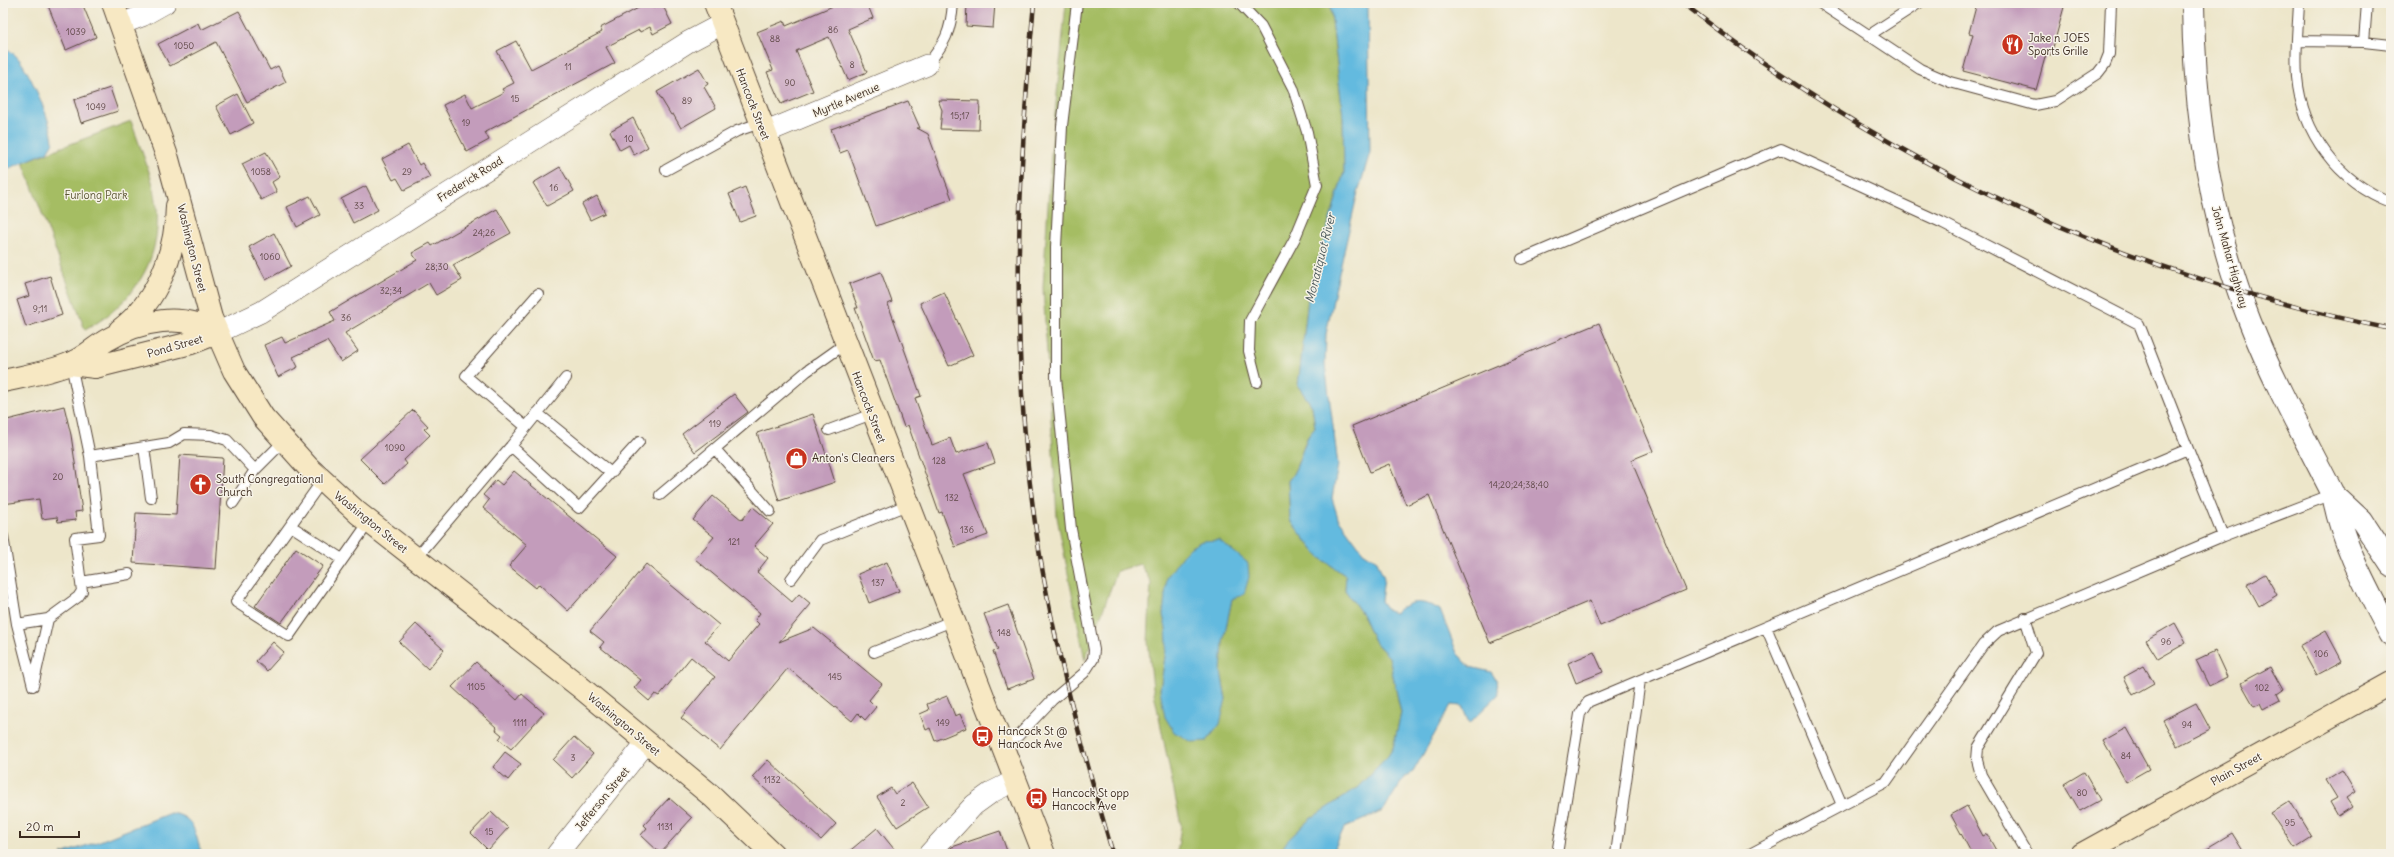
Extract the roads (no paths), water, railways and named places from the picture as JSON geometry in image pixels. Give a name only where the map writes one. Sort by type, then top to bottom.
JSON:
[{"type":"main road","name":"Washington Street","points":[[113,3],[175,179],[206,303],[217,333],[242,386],[284,441],[322,481],[369,522],[531,647],[713,797],[773,854]]},
{"type":"main road","name":"Hancock Street","points":[[715,3],[907,505],[1014,781],[1044,854]]},
{"type":"main road","points":[[107,340],[137,315],[162,276],[175,230],[177,197],[175,179]]},
{"type":"main road","name":"Pond Street","points":[[3,381],[71,364],[107,340],[135,328],[168,320],[192,321],[217,333]]},
{"type":"main road","name":"Pond Street","points":[[71,364],[95,367],[191,343],[217,333]]},
{"type":"main road","name":"Plain Street","points":[[2082,854],[2391,683]]},
{"type":"street","points":[[121,24],[142,16],[165,3]]},
{"type":"street","name":"John Mahar Highway","points":[[2193,3],[2196,79],[2204,153],[2229,261],[2250,322],[2278,384],[2333,494],[2337,517],[2348,550],[2391,635]]},
{"type":"street","name":"Frederick Road","points":[[217,333],[260,312],[688,42],[722,24]]},
{"type":"street","name":"Myrtle Avenue","points":[[762,128],[927,65]]},
{"type":"street","name":"John Mahar Highway","points":[[2333,494],[2362,521],[2391,565]]},
{"type":"street","name":"Jefferson Street","points":[[557,854],[646,743]]},
{"type":"street","points":[[929,854],[974,804],[992,792],[1014,781]]},
{"type":"lane","points":[[927,65],[939,51],[949,32],[953,3]]},
{"type":"lane","points":[[1000,745],[1018,736],[1052,700],[1084,673],[1093,659],[1094,650],[1072,541],[1056,378],[1056,247],[1062,126],[1077,3]]},
{"type":"lane","points":[[1240,3],[1262,26],[1293,88],[1307,132],[1317,184],[1295,238],[1250,321],[1249,351],[1257,382]]},
{"type":"lane","points":[[1820,3],[1920,69],[1950,82],[2035,105],[2046,104],[2080,86],[2098,73],[2105,64],[2109,54],[2111,3]]},
{"type":"lane","points":[[1868,36],[1919,3]]},
{"type":"lane","points":[[2299,3],[2297,76],[2301,99],[2308,122],[2320,146],[2347,177],[2371,193],[2391,202]]},
{"type":"lane","points":[[2364,42],[2367,3]]},
{"type":"lane","points":[[2298,41],[2364,42],[2391,46]]},
{"type":"lane","points":[[666,170],[736,131],[762,128]]},
{"type":"lane","points":[[1522,259],[1781,149],[1942,223],[2139,324],[2223,536]]},
{"type":"lane","points":[[526,427],[466,376],[538,294]]},
{"type":"lane","points":[[660,495],[807,371],[845,344]]},
{"type":"lane","points":[[17,624],[48,619],[78,597],[82,591],[75,538],[99,535],[90,456],[71,364]]},
{"type":"lane","points":[[416,558],[511,446],[566,378]]},
{"type":"lane","points":[[537,413],[611,473]]},
{"type":"lane","points":[[829,430],[872,414]]},
{"type":"lane","points":[[90,456],[169,443],[184,434],[211,435],[227,440],[255,470]]},
{"type":"lane","points":[[232,503],[255,470],[284,441]]},
{"type":"lane","points":[[511,446],[579,508],[639,442]]},
{"type":"lane","points":[[144,447],[151,498]]},
{"type":"lane","points":[[715,449],[770,511]]},
{"type":"lane","points":[[1557,854],[1580,714],[1588,702],[2188,449]]},
{"type":"lane","points":[[322,481],[292,526],[236,602],[289,636],[369,522]]},
{"type":"lane","points":[[1750,854],[1886,782],[1983,645],[1998,631],[2223,536],[2333,494]]},
{"type":"lane","points":[[791,579],[820,540],[907,505]]},
{"type":"lane","points":[[292,526],[342,559]]},
{"type":"lane","points":[[3,536],[17,624],[33,686],[48,619]]},
{"type":"lane","points":[[81,582],[129,574]]},
{"type":"lane","points":[[2026,618],[2036,653],[1978,748],[1977,760],[1981,775],[2027,854]]},
{"type":"lane","points":[[874,652],[952,621]]},
{"type":"lane","points":[[1766,627],[1842,806]]},
{"type":"lane","points":[[1616,854],[1640,680]]},
{"type":"water","name":"Monatiquot River","points":[[1330,3],[1368,3],[1370,152],[1356,200],[1326,334],[1325,364],[1338,465],[1332,498],[1338,518],[1363,552],[1377,561],[1384,578],[1381,601],[1388,611],[1395,613],[1406,605],[1417,602],[1428,604],[1440,610],[1457,653],[1470,667],[1491,672],[1497,681],[1499,694],[1469,723],[1462,706],[1451,705],[1413,772],[1405,776],[1383,811],[1344,828],[1332,854],[1279,854],[1287,841],[1310,819],[1357,788],[1388,756],[1393,748],[1401,713],[1389,657],[1374,641],[1362,614],[1345,590],[1346,576],[1318,556],[1290,520],[1288,481],[1293,475],[1310,433],[1315,427],[1312,406],[1298,386],[1309,290],[1344,172],[1343,116]]},
{"type":"water","points":[[3,46],[16,56],[28,74],[45,111],[53,142],[47,152],[3,171]]},
{"type":"water","points":[[1219,540],[1248,563],[1249,577],[1244,594],[1232,599],[1223,642],[1221,672],[1226,699],[1220,724],[1207,741],[1192,742],[1174,732],[1165,717],[1160,690],[1167,643],[1163,615],[1167,577],[1182,556],[1191,547],[1202,541]]},
{"type":"water","points":[[170,813],[185,818],[193,827],[202,854],[61,854],[100,841]]},
{"type":"railway","points":[[1034,3],[1024,130],[1019,256],[1021,381],[1026,444],[1039,552],[1056,640],[1077,726],[1113,854]]},
{"type":"railway","points":[[1683,3],[1762,62],[1844,115],[1930,164],[2018,208],[2108,246],[2201,279],[2295,307],[2391,329]]},
{"type":"place","name":"Jake n JOES Sports Grille","points":[[2013,44]]},
{"type":"place","name":"Anton's Cleaners","points":[[797,458]]},
{"type":"place","name":"South Congregational Church","points":[[200,485]]},
{"type":"place","name":"Hancock St @ Hancock Ave","points":[[983,737]]},
{"type":"place","name":"Hancock St opp Hancock Ave","points":[[1037,799]]},
{"type":"park label","name":"Furlong Park","points":[[96,195]]}]
